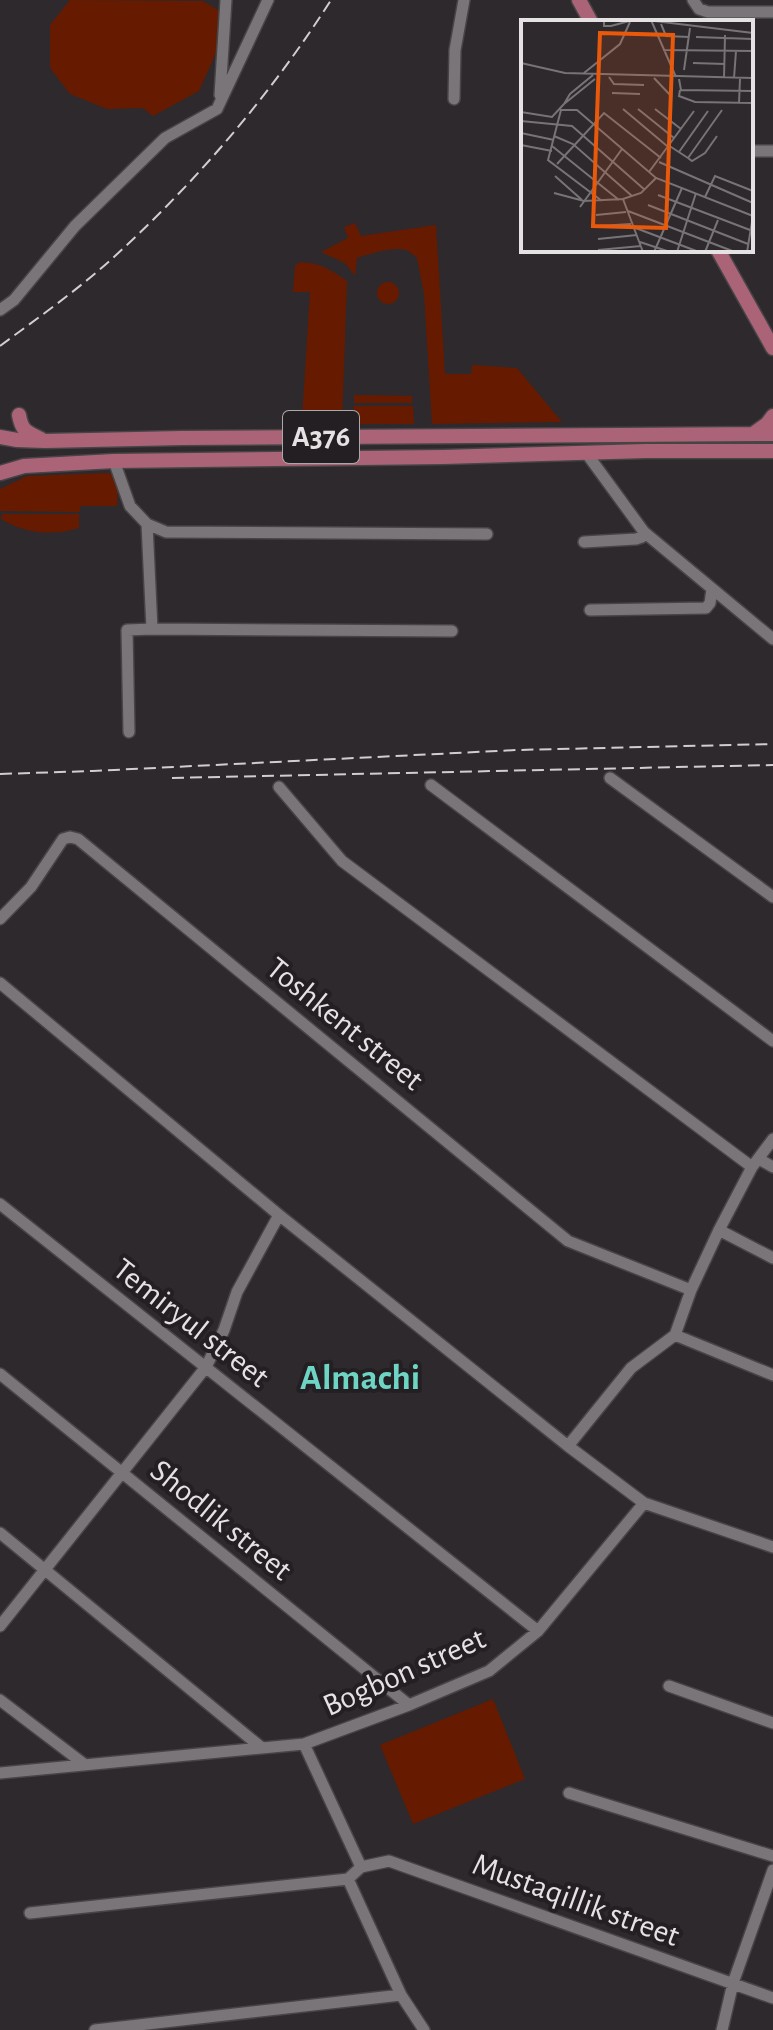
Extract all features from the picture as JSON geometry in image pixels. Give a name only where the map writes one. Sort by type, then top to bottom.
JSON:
[{"type":"main road","points":[[579,0],[590,20]]},
{"type":"main road","points":[[719,252],[773,348]]},
{"type":"main road","points":[[19,415],[25,432],[45,441]]},
{"type":"main road","points":[[753,434],[773,416]]},
{"type":"main road","name":"A376","points":[[0,437],[45,441],[773,434]]},
{"type":"main road","points":[[0,473],[24,466],[114,461],[773,451]]},
{"type":"street","points":[[220,102],[226,0]]},
{"type":"street","points":[[0,310],[14,300],[75,226],[165,138],[217,109],[268,0]]},
{"type":"street","points":[[454,99],[455,50],[464,0]]},
{"type":"street","points":[[693,0],[699,9],[708,12],[773,12]]},
{"type":"street","points":[[587,454],[644,532],[773,639]]},
{"type":"street","points":[[114,461],[130,506],[147,524],[166,532],[487,534]]},
{"type":"street","points":[[147,524],[152,629]]},
{"type":"street","points":[[584,542],[636,539],[642,537],[644,532]]},
{"type":"street","points":[[590,610],[706,608],[712,589]]},
{"type":"street","points":[[129,732],[127,630],[452,631]]},
{"type":"street","points":[[610,778],[773,897]]},
{"type":"street","points":[[431,785],[773,1041]]},
{"type":"street","points":[[279,787],[342,861],[755,1163],[773,1167]]},
{"type":"street","name":"Toshkent street","points":[[0,919],[31,887],[63,839],[78,839],[568,1241],[691,1290]]},
{"type":"street","points":[[0,983],[279,1215],[644,1503],[773,1547]]},
{"type":"street","points":[[568,1446],[631,1368],[675,1335],[691,1290],[719,1230],[755,1163],[773,1139]]},
{"type":"street","name":"Temiryul street","points":[[0,1204],[538,1631]]},
{"type":"street","points":[[0,1626],[206,1367],[224,1330],[237,1292],[279,1215]]},
{"type":"street","points":[[719,1230],[773,1258]]},
{"type":"street","points":[[675,1335],[773,1375]]},
{"type":"street","name":"Shodlik street","points":[[0,1374],[409,1705]]},
{"type":"street","name":"Bogbon street","points":[[0,1773],[304,1744],[409,1705],[489,1671],[538,1631],[644,1503]]},
{"type":"street","points":[[0,1533],[262,1748]]},
{"type":"street","points":[[669,1686],[773,1723]]},
{"type":"street","points":[[0,1700],[84,1764]]},
{"type":"street","points":[[30,1913],[348,1879],[361,1867],[304,1744]]},
{"type":"street","points":[[569,1793],[773,1856]]},
{"type":"street","name":"Mustaqillik street","points":[[361,1867],[389,1861],[773,1998]]},
{"type":"street","points":[[722,2030],[733,1983],[773,1870]]},
{"type":"street","points":[[348,1879],[401,1995],[424,2030]]},
{"type":"street","points":[[95,2030],[401,1995]]},
{"type":"shaded area","points":[[70,0],[203,1],[221,12],[216,53],[199,91],[153,116],[143,108],[107,109],[70,94],[50,68],[50,25]]},
{"type":"shaded area","points":[[355,223],[361,236],[436,225],[445,374],[471,374],[472,365],[517,368],[562,422],[432,424],[424,294],[417,258],[400,249],[368,254],[357,258],[355,276],[345,263],[321,252],[348,238],[344,227]]},
{"type":"shaded area","points":[[301,262],[326,268],[347,281],[342,423],[304,423],[302,419],[310,292],[293,292],[295,265]]},
{"type":"shaded area","points":[[388,282],[396,285],[399,293],[396,301],[388,304],[380,301],[377,293],[380,285]]},
{"type":"shaded area","points":[[354,395],[412,396],[412,403],[354,403]]},
{"type":"shaded area","points":[[354,406],[413,406],[414,424],[352,424]]},
{"type":"shaded area","points":[[109,473],[118,482],[117,506],[80,506],[80,512],[0,511],[0,489],[27,476]]},
{"type":"shaded area","points":[[2,514],[79,514],[79,528],[49,533],[30,531],[1,519]]},
{"type":"shaded area","points":[[493,1699],[525,1779],[413,1824],[380,1745]]},
{"type":"railway","points":[[0,346],[101,268],[175,197],[232,135],[284,69],[331,0]]},
{"type":"railway","points":[[0,774],[517,750],[773,744]]},
{"type":"railway","points":[[172,778],[773,765]]},
{"type":"district","name":"Almachi","points":[[360,1378]]}]
